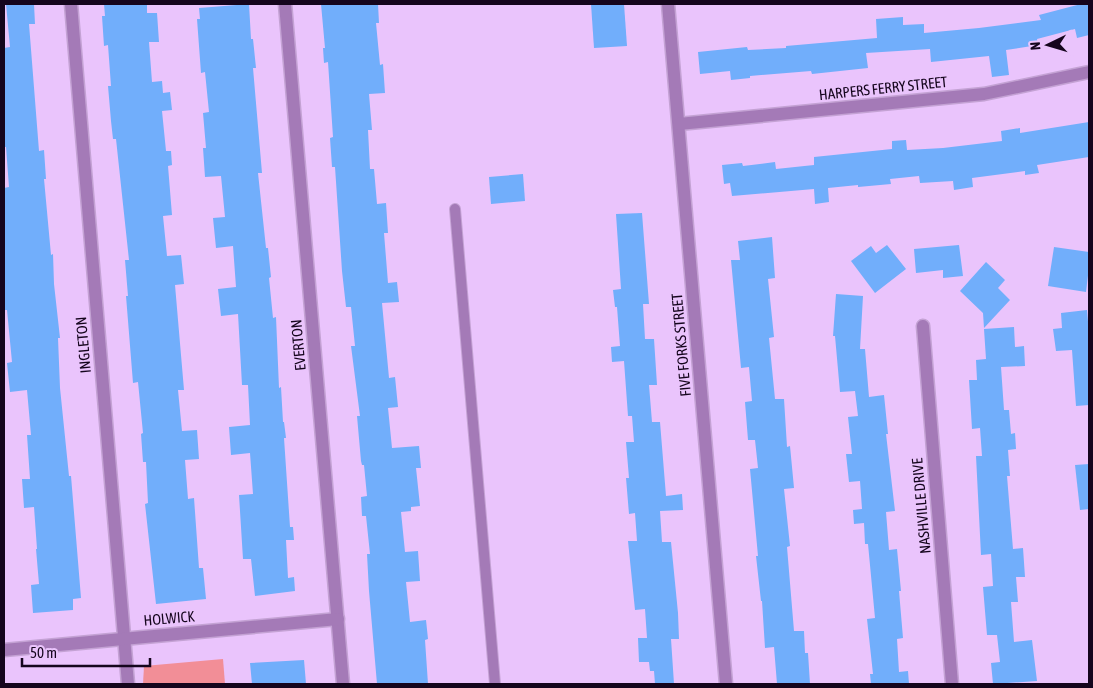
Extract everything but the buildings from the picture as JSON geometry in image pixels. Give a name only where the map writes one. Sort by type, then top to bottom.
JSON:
[{"type":"street","name":"INGLETON","points":[[71,4],[128,684]]},
{"type":"street","name":"EVERTON","points":[[285,4],[343,684]]},
{"type":"street","name":"FIVE FORKS STREET","points":[[668,4],[726,684]]},
{"type":"street","name":"HARPERS FERRY STREET","points":[[678,124],[984,94],[1089,72]]},
{"type":"street","name":"NASHVILLE DRIVE","points":[[923,326],[952,684]]},
{"type":"street","name":"HOLWICK","points":[[4,650],[338,620]]},
{"type":"lane","points":[[455,209],[496,684]]},
{"type":"shaded area","points":[[223,659],[225,684],[143,684],[144,666]]}]
